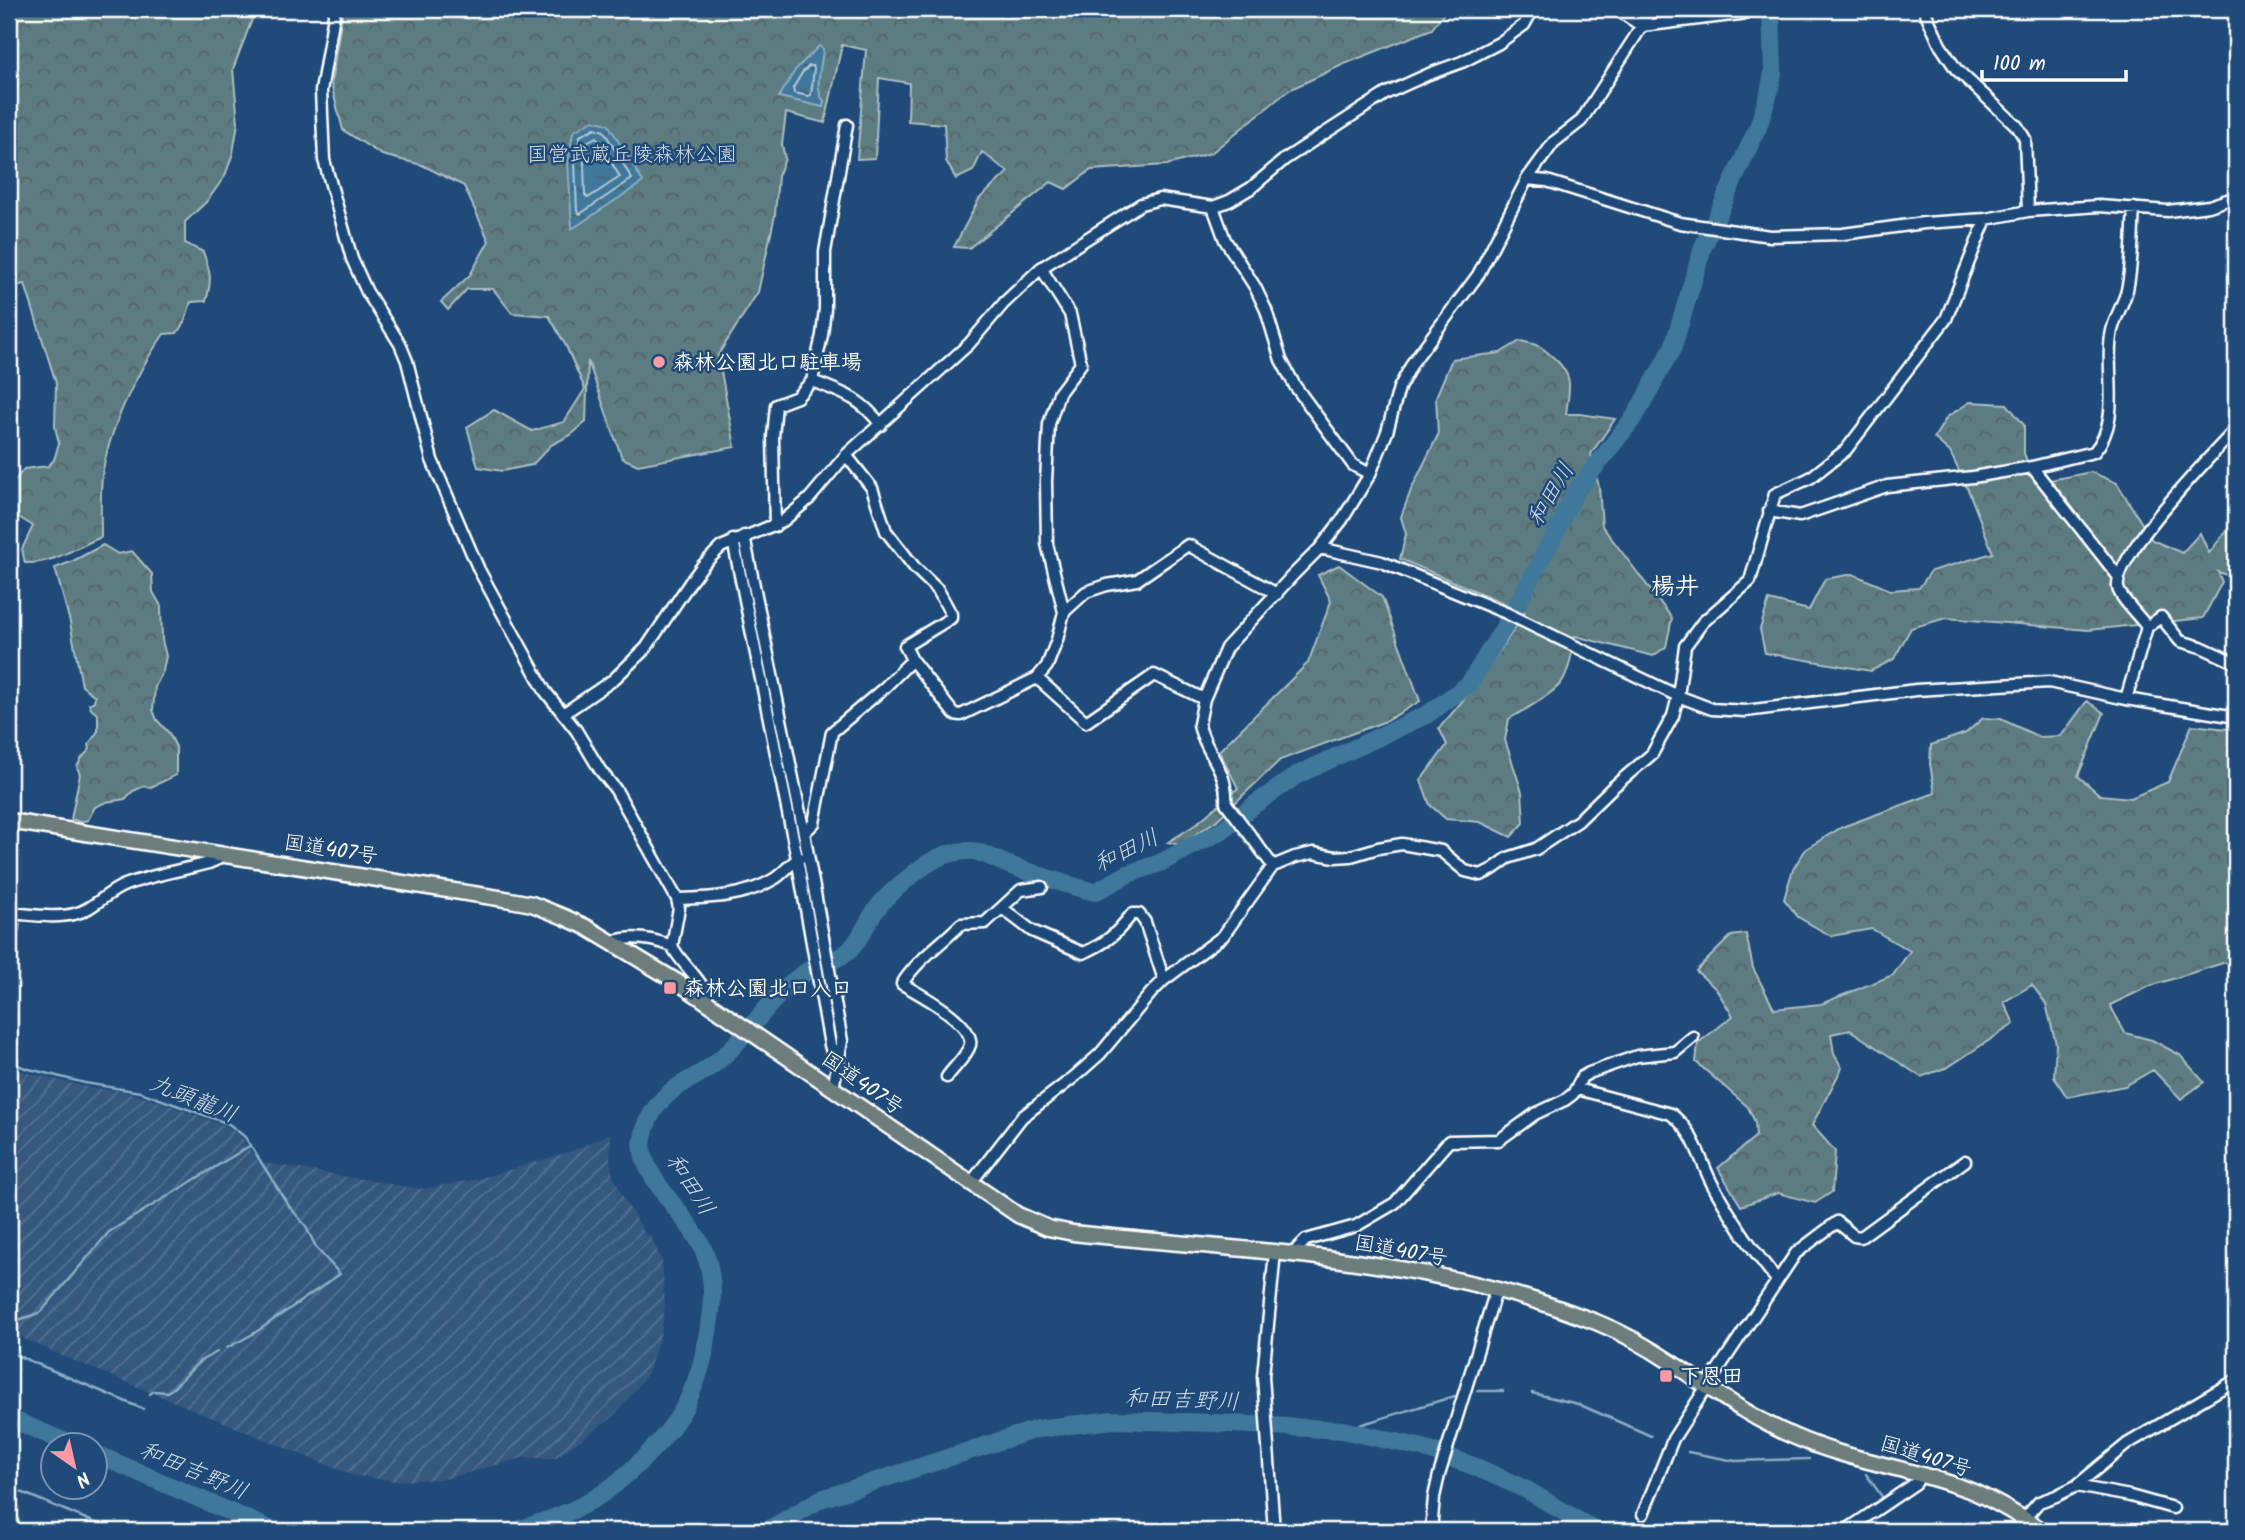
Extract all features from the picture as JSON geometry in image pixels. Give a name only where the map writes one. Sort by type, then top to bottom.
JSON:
[{"type":"highway","name":"国道407号","points":[[9,821],[532,904],[586,927],[708,1002],[970,1184],[1018,1215],[1048,1228],[1073,1233],[1275,1252],[1404,1268],[1496,1290],[1577,1314],[1624,1334],[1759,1420],[1795,1437],[1969,1490],[2043,1531]]},
{"type":"street","points":[[335,9],[321,91],[324,160],[352,259],[407,361],[432,460],[464,537],[545,691],[576,730],[600,770],[616,790],[677,900],[679,908],[672,946],[678,958],[701,983],[708,1002]]},
{"type":"street","points":[[563,714],[613,680],[646,648],[703,565],[721,547],[733,540],[775,526],[809,499],[846,454],[970,344],[1004,303],[1041,268],[1141,204],[1160,199],[1213,207],[1229,201],[1251,188],[1285,159],[1388,93],[1462,62],[1499,43],[1524,25],[1532,9]]},
{"type":"street","points":[[1616,9],[1642,26],[1748,13],[1758,9]]},
{"type":"street","points":[[1273,866],[1226,803],[1227,788],[1224,777],[1199,729],[1204,699],[1226,648],[1320,548],[1342,520],[1370,474],[1387,432],[1399,388],[1413,362],[1478,275],[1527,179],[1554,142],[1581,121],[1642,26],[1650,9]]},
{"type":"street","points":[[1924,9],[1940,45],[1956,69],[2017,126],[2025,139],[2028,212]]},
{"type":"street","points":[[775,526],[773,437],[776,405],[797,397],[812,381],[825,309],[825,252],[847,125]]},
{"type":"street","points":[[1527,179],[1547,181],[1680,223],[1770,236],[1843,234],[1924,223],[2099,206],[2168,211],[2208,206],[2236,197]]},
{"type":"street","points":[[1213,207],[1225,240],[1255,287],[1266,310],[1281,360],[1295,386],[1353,465],[1370,474]]},
{"type":"street","points":[[1769,511],[1800,516],[1887,486],[1973,477],[2032,467],[2094,452],[2106,433],[2110,413],[2110,339],[2113,321],[2128,288],[2134,208]]},
{"type":"street","points":[[970,1184],[1022,1117],[1100,1054],[1164,980],[1223,936],[1273,866],[1295,856],[1314,853],[1335,857],[1351,856],[1402,844],[1441,850],[1465,871],[1481,875],[1508,858],[1536,849],[1578,821],[1652,754],[1672,716],[1678,696],[1685,646],[1703,622],[1750,581],[1775,494],[1810,478],[1846,450],[1947,319],[1986,219]]},
{"type":"street","points":[[1041,268],[1070,314],[1081,364],[1059,393],[1049,424],[1047,544],[1064,612]]},
{"type":"street","points":[[812,381],[847,394],[869,409],[881,425]]},
{"type":"street","points":[[2147,627],[2118,592],[2118,576],[2129,554],[2152,522],[2236,430]]},
{"type":"street","points":[[846,454],[872,488],[886,531],[915,568],[938,590],[951,614],[951,618],[905,646],[912,660],[954,714],[961,715],[1037,678],[1047,666],[1064,612],[1086,592],[1137,580],[1188,545],[1277,594]]},
{"type":"street","points":[[2032,467],[2118,576]]},
{"type":"street","points":[[677,900],[721,898],[744,891],[774,878],[802,857],[804,833],[744,536]]},
{"type":"street","points":[[733,540],[842,1041],[833,1088]]},
{"type":"street","points":[[1320,548],[1382,562],[1493,608],[1678,696],[1712,709],[1745,711],[1916,690],[2049,682],[2126,699],[2236,716]]},
{"type":"street","points":[[2126,699],[2147,627],[2161,617],[2180,641],[2202,647],[2236,663]]},
{"type":"street","points":[[804,833],[814,823],[832,732],[912,660]]},
{"type":"street","points":[[1037,678],[1086,722],[1154,675],[1204,699]]},
{"type":"street","points":[[9,914],[70,915],[81,912],[92,907],[106,894],[128,884],[209,863],[218,859],[221,854]]},
{"type":"street","points":[[947,1077],[970,1045],[969,1036],[945,1009],[902,984],[912,968],[961,924],[985,923],[1021,890],[1042,887]]},
{"type":"street","points":[[1002,908],[1032,931],[1083,953],[1114,937],[1132,915],[1139,914],[1145,922],[1164,980]]},
{"type":"street","points":[[612,942],[624,938],[662,942],[672,946]]},
{"type":"street","points":[[1295,1256],[1306,1240],[1356,1226],[1395,1203],[1449,1140],[1499,1140],[1535,1114],[1565,1100],[1577,1089],[1582,1077],[1589,1073],[1637,1056],[1675,1052],[1693,1037]]},
{"type":"street","points":[[1577,1089],[1671,1114],[1682,1123],[1696,1143],[1714,1188],[1777,1280]]},
{"type":"street","points":[[1643,1514],[1673,1439],[1796,1253],[1837,1222],[1854,1236],[1861,1237],[1965,1161]]},
{"type":"street","points":[[1274,1531],[1264,1405],[1264,1362],[1275,1252]]},
{"type":"street","points":[[1431,1531],[1439,1475],[1496,1290]]},
{"type":"street","points":[[2024,1519],[2039,1502],[2076,1486],[2127,1444],[2236,1380]]},
{"type":"street","points":[[1845,1531],[1916,1483],[1920,1475]]},
{"type":"street","points":[[2076,1486],[2130,1496],[2173,1508]]},
{"type":"shaded area","points":[[9,1071],[21,1071],[91,1088],[121,1091],[229,1127],[242,1138],[258,1162],[421,1189],[478,1179],[572,1151],[611,1133],[610,1161],[613,1176],[646,1235],[650,1235],[662,1261],[665,1305],[662,1329],[648,1373],[611,1419],[555,1458],[523,1458],[445,1479],[394,1481],[351,1475],[9,1332]]},
{"type":"green space","points":[[9,9],[256,9],[233,69],[238,123],[233,153],[225,176],[207,201],[185,222],[185,243],[203,252],[208,265],[210,282],[206,301],[191,302],[185,321],[177,333],[164,334],[125,402],[105,459],[101,537],[54,558],[35,563],[25,563],[22,549],[33,526],[9,511],[9,488],[24,469],[48,466],[54,460],[59,443],[55,427],[56,383],[25,284],[9,287]]},
{"type":"green space","name":"国営武蔵丘陵森林公園","points":[[343,9],[1447,9],[1432,29],[1342,65],[1289,90],[1211,153],[1167,165],[1091,170],[1066,189],[1051,182],[969,248],[954,247],[979,199],[1008,172],[982,152],[973,171],[956,179],[946,161],[944,124],[908,121],[909,83],[879,78],[875,158],[857,159],[866,50],[842,45],[825,123],[786,113],[782,144],[785,159],[778,176],[775,215],[758,292],[718,355],[735,447],[638,465],[622,458],[588,361],[586,422],[571,435],[551,445],[532,465],[502,471],[478,467],[467,427],[494,410],[532,431],[564,422],[585,389],[549,316],[512,313],[493,289],[467,289],[448,310],[441,302],[470,275],[489,241],[464,186],[422,165],[382,155],[343,130],[331,84]]},
{"type":"green space","points":[[1520,341],[1542,348],[1565,371],[1569,383],[1566,414],[1615,419],[1591,454],[1599,487],[1602,526],[1672,618],[1666,647],[1653,656],[1575,636],[1568,667],[1560,684],[1509,719],[1505,740],[1522,792],[1524,823],[1511,837],[1480,822],[1446,819],[1430,805],[1421,780],[1447,745],[1439,728],[1485,672],[1525,612],[1400,559],[1406,534],[1401,517],[1438,435],[1436,397],[1452,359],[1500,353]]},
{"type":"green space","points":[[1970,402],[2007,404],[2024,425],[2024,453],[2035,483],[2091,472],[2117,483],[2152,540],[2182,553],[2200,533],[2209,553],[2236,519],[2236,578],[2218,572],[2222,582],[2203,618],[2088,630],[1946,618],[1911,628],[1894,659],[1871,671],[1765,653],[1760,629],[1769,600],[1809,610],[1825,579],[1853,574],[1890,590],[1919,588],[1931,571],[1993,553],[1950,452],[1934,438],[1947,417]]},
{"type":"green space","points":[[103,545],[118,554],[132,551],[152,574],[153,592],[161,606],[162,640],[166,656],[163,671],[155,687],[153,710],[176,747],[176,775],[151,787],[144,786],[133,791],[125,799],[95,807],[88,820],[80,822],[71,819],[80,774],[77,767],[90,749],[89,744],[98,731],[98,715],[89,704],[94,701],[95,696],[82,686],[70,622],[55,568]]},
{"type":"green space","points":[[1339,565],[1382,597],[1420,701],[1386,721],[1280,760],[1217,820],[1180,845],[1168,842],[1195,825],[1238,788],[1219,751],[1308,663],[1331,601],[1318,575]]},
{"type":"green space","points":[[2087,701],[2104,713],[2078,776],[2100,795],[2131,798],[2168,782],[2192,725],[2236,730],[2236,959],[2150,986],[2110,1005],[2125,1033],[2152,1040],[2180,1055],[2204,1082],[2181,1099],[2153,1070],[2125,1086],[2067,1097],[2054,1077],[2056,1044],[2046,1004],[2032,985],[2004,1002],[2014,1024],[1948,1067],[1921,1077],[1850,1030],[1831,1034],[1834,1054],[1842,1068],[1812,1125],[1835,1151],[1832,1192],[1815,1203],[1778,1193],[1741,1206],[1718,1168],[1756,1136],[1755,1122],[1748,1107],[1696,1062],[1698,1043],[1733,1016],[1716,989],[1696,971],[1731,936],[1746,934],[1753,968],[1774,1009],[1821,1004],[1893,975],[1910,951],[1872,929],[1831,936],[1798,917],[1784,899],[1793,869],[1806,849],[1842,827],[1935,793],[1930,764],[1931,745],[1966,733],[1983,718],[2001,719],[2039,737],[2061,736]]},
{"type":"water","points":[[819,46],[823,49],[819,90],[824,101],[823,107],[779,97],[796,69]]},
{"type":"water","points":[[593,120],[608,124],[643,182],[572,229],[568,162],[573,132]]},
{"type":"waterway","name":"和田川","points":[[514,1531],[577,1508],[599,1496],[629,1473],[681,1414],[698,1375],[711,1311],[710,1271],[698,1238],[647,1166],[643,1138],[653,1111],[670,1092],[721,1058],[795,980],[809,970],[849,951],[876,910],[899,886],[941,857],[957,852],[975,851],[1006,864],[1095,892],[1128,874],[1160,863],[1221,831],[1297,775],[1428,714],[1469,684],[1508,621],[1574,494],[1635,416],[1673,347],[1703,247],[1758,127],[1769,93],[1773,73],[1771,9]]},
{"type":"waterway","name":"九頭龍川","points":[[20,924],[9,978],[16,1015],[13,1063],[85,1083],[140,1092],[229,1124],[245,1137],[289,1206],[305,1225],[317,1249],[340,1274],[253,1334],[227,1348]]},
{"type":"waterway","points":[[9,1327],[41,1312],[109,1232],[251,1145]]},
{"type":"waterway","name":"九頭龍川","points":[[9,1352],[143,1409]]},
{"type":"waterway","name":"九頭龍川","points":[[150,1394],[172,1389],[200,1361],[217,1352]]},
{"type":"waterway","points":[[1477,1391],[1503,1391]]},
{"type":"waterway","points":[[1532,1393],[1578,1404],[1651,1436]]},
{"type":"waterway","points":[[1343,1430],[1455,1396]]},
{"type":"waterway","name":"和田吉野川","points":[[9,1418],[42,1432]]},
{"type":"waterway","name":"和田吉野川","points":[[766,1531],[821,1499],[1037,1429],[1113,1420],[1343,1430],[1423,1448],[1476,1467],[1527,1490],[1596,1531]]},
{"type":"waterway","points":[[1688,1452],[1735,1461],[1809,1459]]},
{"type":"waterway","name":"和田吉野川","points":[[108,1459],[274,1531]]},
{"type":"waterway","points":[[1866,1474],[1883,1498]]},
{"type":"waterway","name":"和田吉野川","points":[[9,1487],[115,1531]]},
{"type":"place","name":"森林公園北口駐車場","points":[[659,362]]},
{"type":"place","name":"森林公園北口入口","points":[[670,988]]},
{"type":"place","name":"下恩田","points":[[1666,1376]]},
{"type":"district","name":"楊井","points":[[1675,586]]}]
